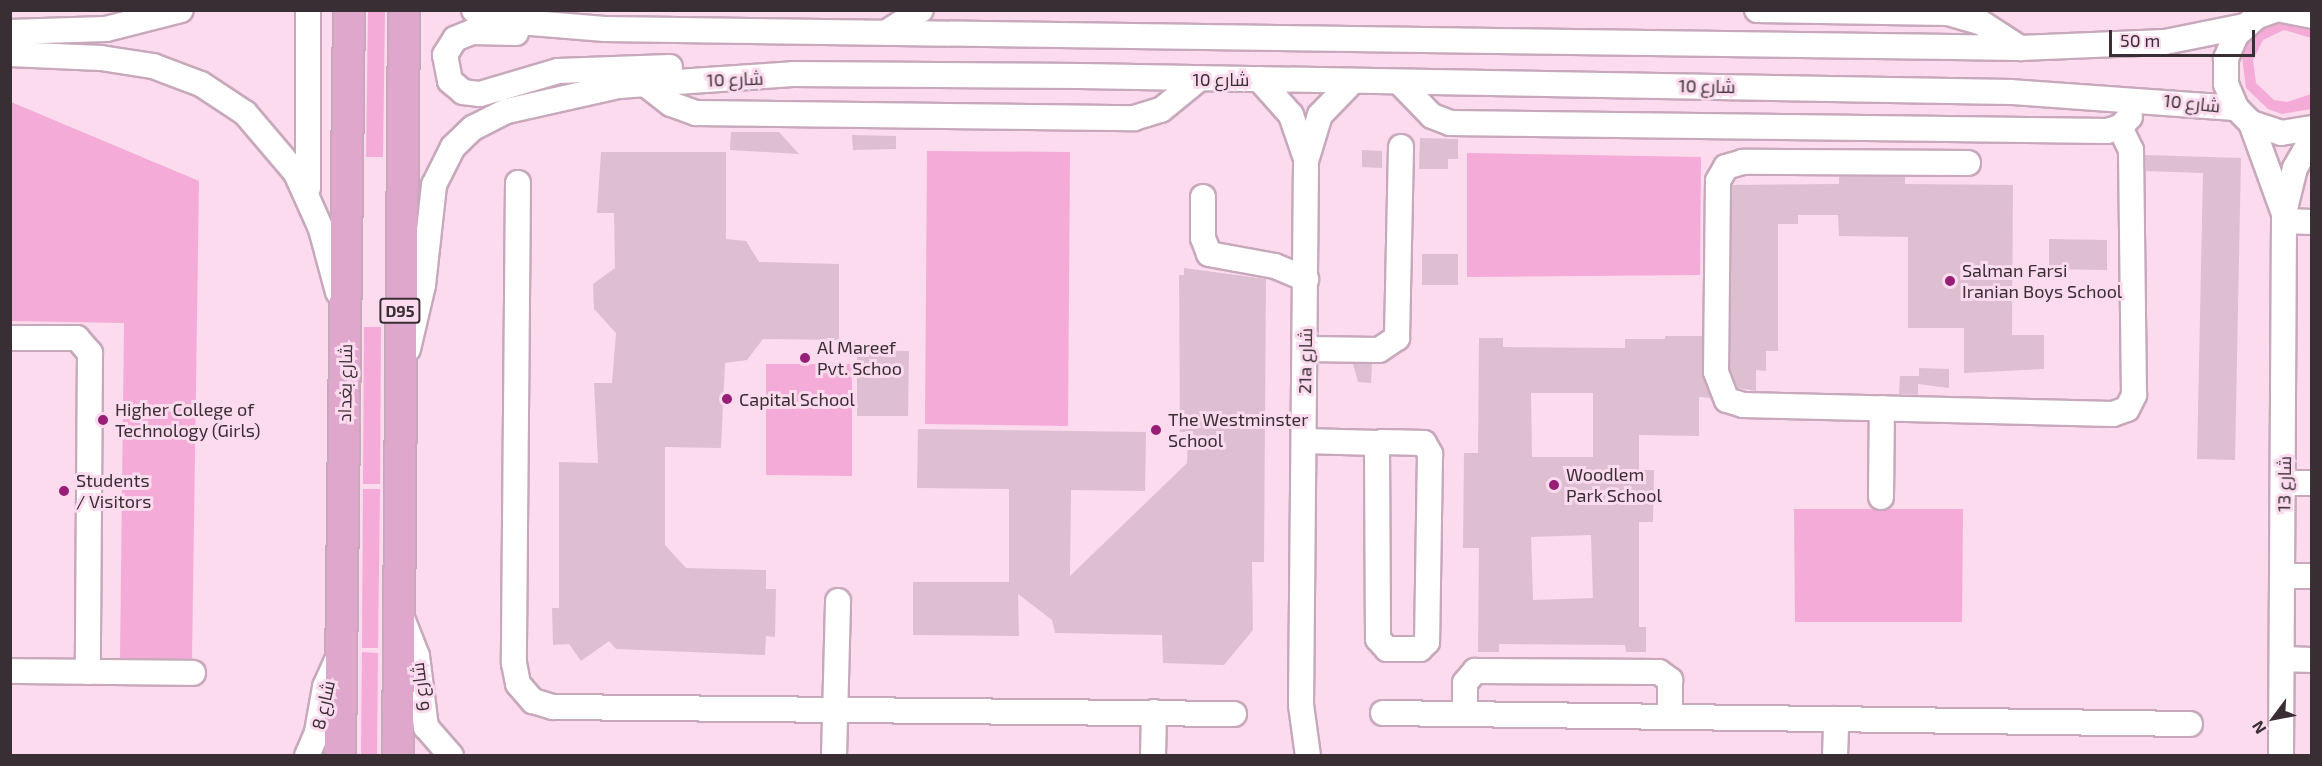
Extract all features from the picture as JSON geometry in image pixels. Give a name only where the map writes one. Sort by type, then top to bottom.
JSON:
[{"type":"main road","name":"شارع بغداد","points":[[340,756],[349,10]]},
{"type":"main road","name":"D95","points":[[398,756],[404,10]]},
{"type":"street","points":[[10,54],[133,25],[181,10]]},
{"type":"street","points":[[308,10],[306,153],[310,202]]},
{"type":"street","points":[[474,10],[507,21],[605,29],[2020,48],[2165,42],[2258,16]]},
{"type":"street","points":[[696,30],[723,10]]},
{"type":"street","points":[[887,32],[921,10]]},
{"type":"street","points":[[1757,10],[1948,13],[1980,22],[2020,48]]},
{"type":"street","points":[[2282,10],[2312,16]]},
{"type":"street","name":"شارع 13","points":[[2258,16],[2229,46],[2224,71],[2284,217]]},
{"type":"street","points":[[605,29],[564,34],[472,32],[449,46],[446,73],[455,87],[471,94],[538,74],[597,68],[747,68],[793,74]]},
{"type":"street","points":[[10,32],[47,44],[128,61],[201,84],[264,131],[291,166],[310,202],[331,262],[346,338]]},
{"type":"street","name":"شارع 10","points":[[400,371],[420,303],[434,185],[453,147],[479,124],[522,106],[644,83],[793,74],[1259,79],[2011,92],[2144,98],[2244,115],[2281,133],[2312,128]]},
{"type":"street","points":[[644,83],[671,104],[696,113],[1134,118],[1161,110],[1199,79]]},
{"type":"street","name":"21a شارع","points":[[1259,79],[1291,115],[1306,161]]},
{"type":"street","name":"21a شارع","points":[[1308,756],[1301,705],[1306,161],[1320,115],[1353,81]]},
{"type":"street","points":[[1399,82],[1432,116],[1450,123],[2107,131],[2120,128],[2144,98]]},
{"type":"street","points":[[1842,127],[1842,163]]},
{"type":"street","points":[[1886,128],[1887,164]]},
{"type":"street","points":[[1968,163],[1743,162],[1720,174],[1716,379],[1726,400],[1743,405],[2113,414],[2127,409],[2134,387],[2131,150],[2120,128]]},
{"type":"street","name":"شارع 13","points":[[2281,756],[2284,217],[2295,168],[2312,138]]},
{"type":"street","points":[[1306,349],[1379,350],[1397,338],[1401,147]]},
{"type":"street","points":[[518,183],[514,663],[518,684],[532,701],[553,707],[1154,711],[1234,714]]},
{"type":"street","points":[[1203,197],[1203,238],[1209,254],[1275,266],[1306,279]]},
{"type":"street","points":[[2284,217],[2312,222]]},
{"type":"street","points":[[10,338],[77,338],[90,353],[88,672]]},
{"type":"street","points":[[1881,497],[1882,408]]},
{"type":"street","points":[[1304,441],[1420,442],[1429,449],[1427,642],[1420,650],[1387,649],[1378,639],[1378,443]]},
{"type":"street","points":[[2284,483],[2312,483]]},
{"type":"street","points":[[2283,576],[2312,576]]},
{"type":"street","points":[[834,756],[838,601]]},
{"type":"street","name":"شارع 6","points":[[399,612],[417,656],[426,727],[451,756]]},
{"type":"street","name":"شارع 8","points":[[307,756],[317,732],[325,687],[340,654]]},
{"type":"street","points":[[2282,659],[2312,660]]},
{"type":"street","points":[[10,671],[193,673]]},
{"type":"street","points":[[1465,714],[1465,683],[1475,671],[1659,672],[1670,680],[1670,717]]},
{"type":"street","name":"21a شارع","points":[[1292,756],[1301,705]]},
{"type":"street","points":[[1153,756],[1154,711]]},
{"type":"street","points":[[1383,713],[2190,724]]},
{"type":"street","points":[[1835,756],[1836,719]]},
{"type":"shaded area","points":[[368,11],[385,11],[383,157],[366,157]]},
{"type":"shaded area","points":[[2274,19],[2311,23],[2311,38],[2284,30],[2263,40],[2253,60],[2256,83],[2274,100],[2287,102],[2311,94],[2311,109],[2282,114],[2268,109],[2246,88],[2242,56],[2248,40]]},
{"type":"shaded area","points":[[11,102],[199,181],[192,659],[120,658],[124,323],[11,321]]},
{"type":"shaded area","points":[[927,151],[1070,152],[1068,426],[925,424]]},
{"type":"shaded area","points":[[1467,153],[1701,157],[1700,275],[1467,277]]},
{"type":"shaded area","points":[[364,327],[381,327],[380,484],[363,484]]},
{"type":"shaded area","points":[[766,364],[852,364],[852,476],[766,475]]},
{"type":"shaded area","points":[[363,489],[380,489],[378,648],[362,648]]},
{"type":"shaded area","points":[[1794,509],[1963,509],[1962,622],[1795,622]]},
{"type":"shaded area","points":[[362,652],[378,653],[377,755],[361,755]]},
{"type":"building","points":[[731,132],[779,132],[799,154],[730,150]]},
{"type":"building","points":[[852,135],[896,136],[896,149],[853,150]]},
{"type":"building","points":[[1420,138],[1458,139],[1458,159],[1448,159],[1448,169],[1419,169]]},
{"type":"building","points":[[1362,150],[1382,151],[1382,168],[1362,167]]},
{"type":"building","points":[[601,152],[726,152],[726,239],[746,241],[759,262],[839,264],[839,340],[763,339],[747,360],[725,363],[721,448],[665,447],[665,545],[686,568],[766,570],[766,589],[776,589],[775,637],[766,636],[765,655],[616,649],[609,641],[581,661],[569,644],[553,645],[552,608],[559,608],[559,462],[598,463],[594,383],[612,383],[616,333],[594,309],[593,284],[615,268],[614,213],[597,213]]},
{"type":"building","points":[[2145,155],[2241,158],[2235,460],[2197,459],[2203,173],[2146,171]]},
{"type":"building","points":[[1839,177],[1905,177],[1905,184],[2013,185],[2012,335],[2044,335],[2044,369],[1964,373],[1964,328],[1908,328],[1908,237],[1839,236],[1838,215],[1798,215],[1798,224],[1778,224],[1778,351],[1766,351],[1766,371],[1756,370],[1756,391],[1738,388],[1730,369],[1732,185],[1839,184]]},
{"type":"building","points":[[2049,239],[2107,240],[2107,270],[2049,269]]},
{"type":"building","points":[[1422,254],[1458,254],[1458,285],[1422,285]]},
{"type":"building","points":[[1184,268],[1266,279],[1264,562],[1252,562],[1253,630],[1224,665],[1163,663],[1162,635],[1055,633],[1052,620],[1018,594],[1019,636],[913,635],[913,582],[1009,582],[1009,489],[917,488],[918,429],[1146,432],[1145,491],[1071,490],[1070,576],[1187,463],[1188,432],[1180,432],[1179,275],[1184,275]]},
{"type":"building","name":"Woodlem Park School","points":[[1665,336],[1702,336],[1702,372],[1711,398],[1699,397],[1699,436],[1639,435],[1639,470],[1654,470],[1653,522],[1639,522],[1639,627],[1646,627],[1646,652],[1626,652],[1625,645],[1499,644],[1499,652],[1478,652],[1479,548],[1463,548],[1464,453],[1478,453],[1479,338],[1503,338],[1503,347],[1625,348],[1625,339],[1665,339]],"holes":[[[1531,393],[1593,393],[1593,457],[1532,457]],[[1591,535],[1593,598],[1533,600],[1531,537]]]},
{"type":"building","points":[[857,350],[909,351],[908,416],[857,416]]},
{"type":"building","points":[[1353,364],[1372,364],[1371,383],[1358,382]]},
{"type":"building","points":[[1919,368],[1949,369],[1949,388],[1918,384],[1918,395],[1899,394],[1900,376],[1919,376]]},
{"type":"place","name":"Salman Farsi Iranian Boys School","points":[[1950,281]]},
{"type":"place","name":"Al Mareef Pvt. Schoo","points":[[805,358]]},
{"type":"place","name":"Capital School","points":[[727,399]]},
{"type":"place","name":"Higher College of Technology (Girls)","points":[[103,420]]},
{"type":"place","name":"The Westminster School","points":[[1156,430]]},
{"type":"place","name":"Woodlem Park School","points":[[1554,485]]},
{"type":"place","name":"Students / Visitors","points":[[64,491]]}]
